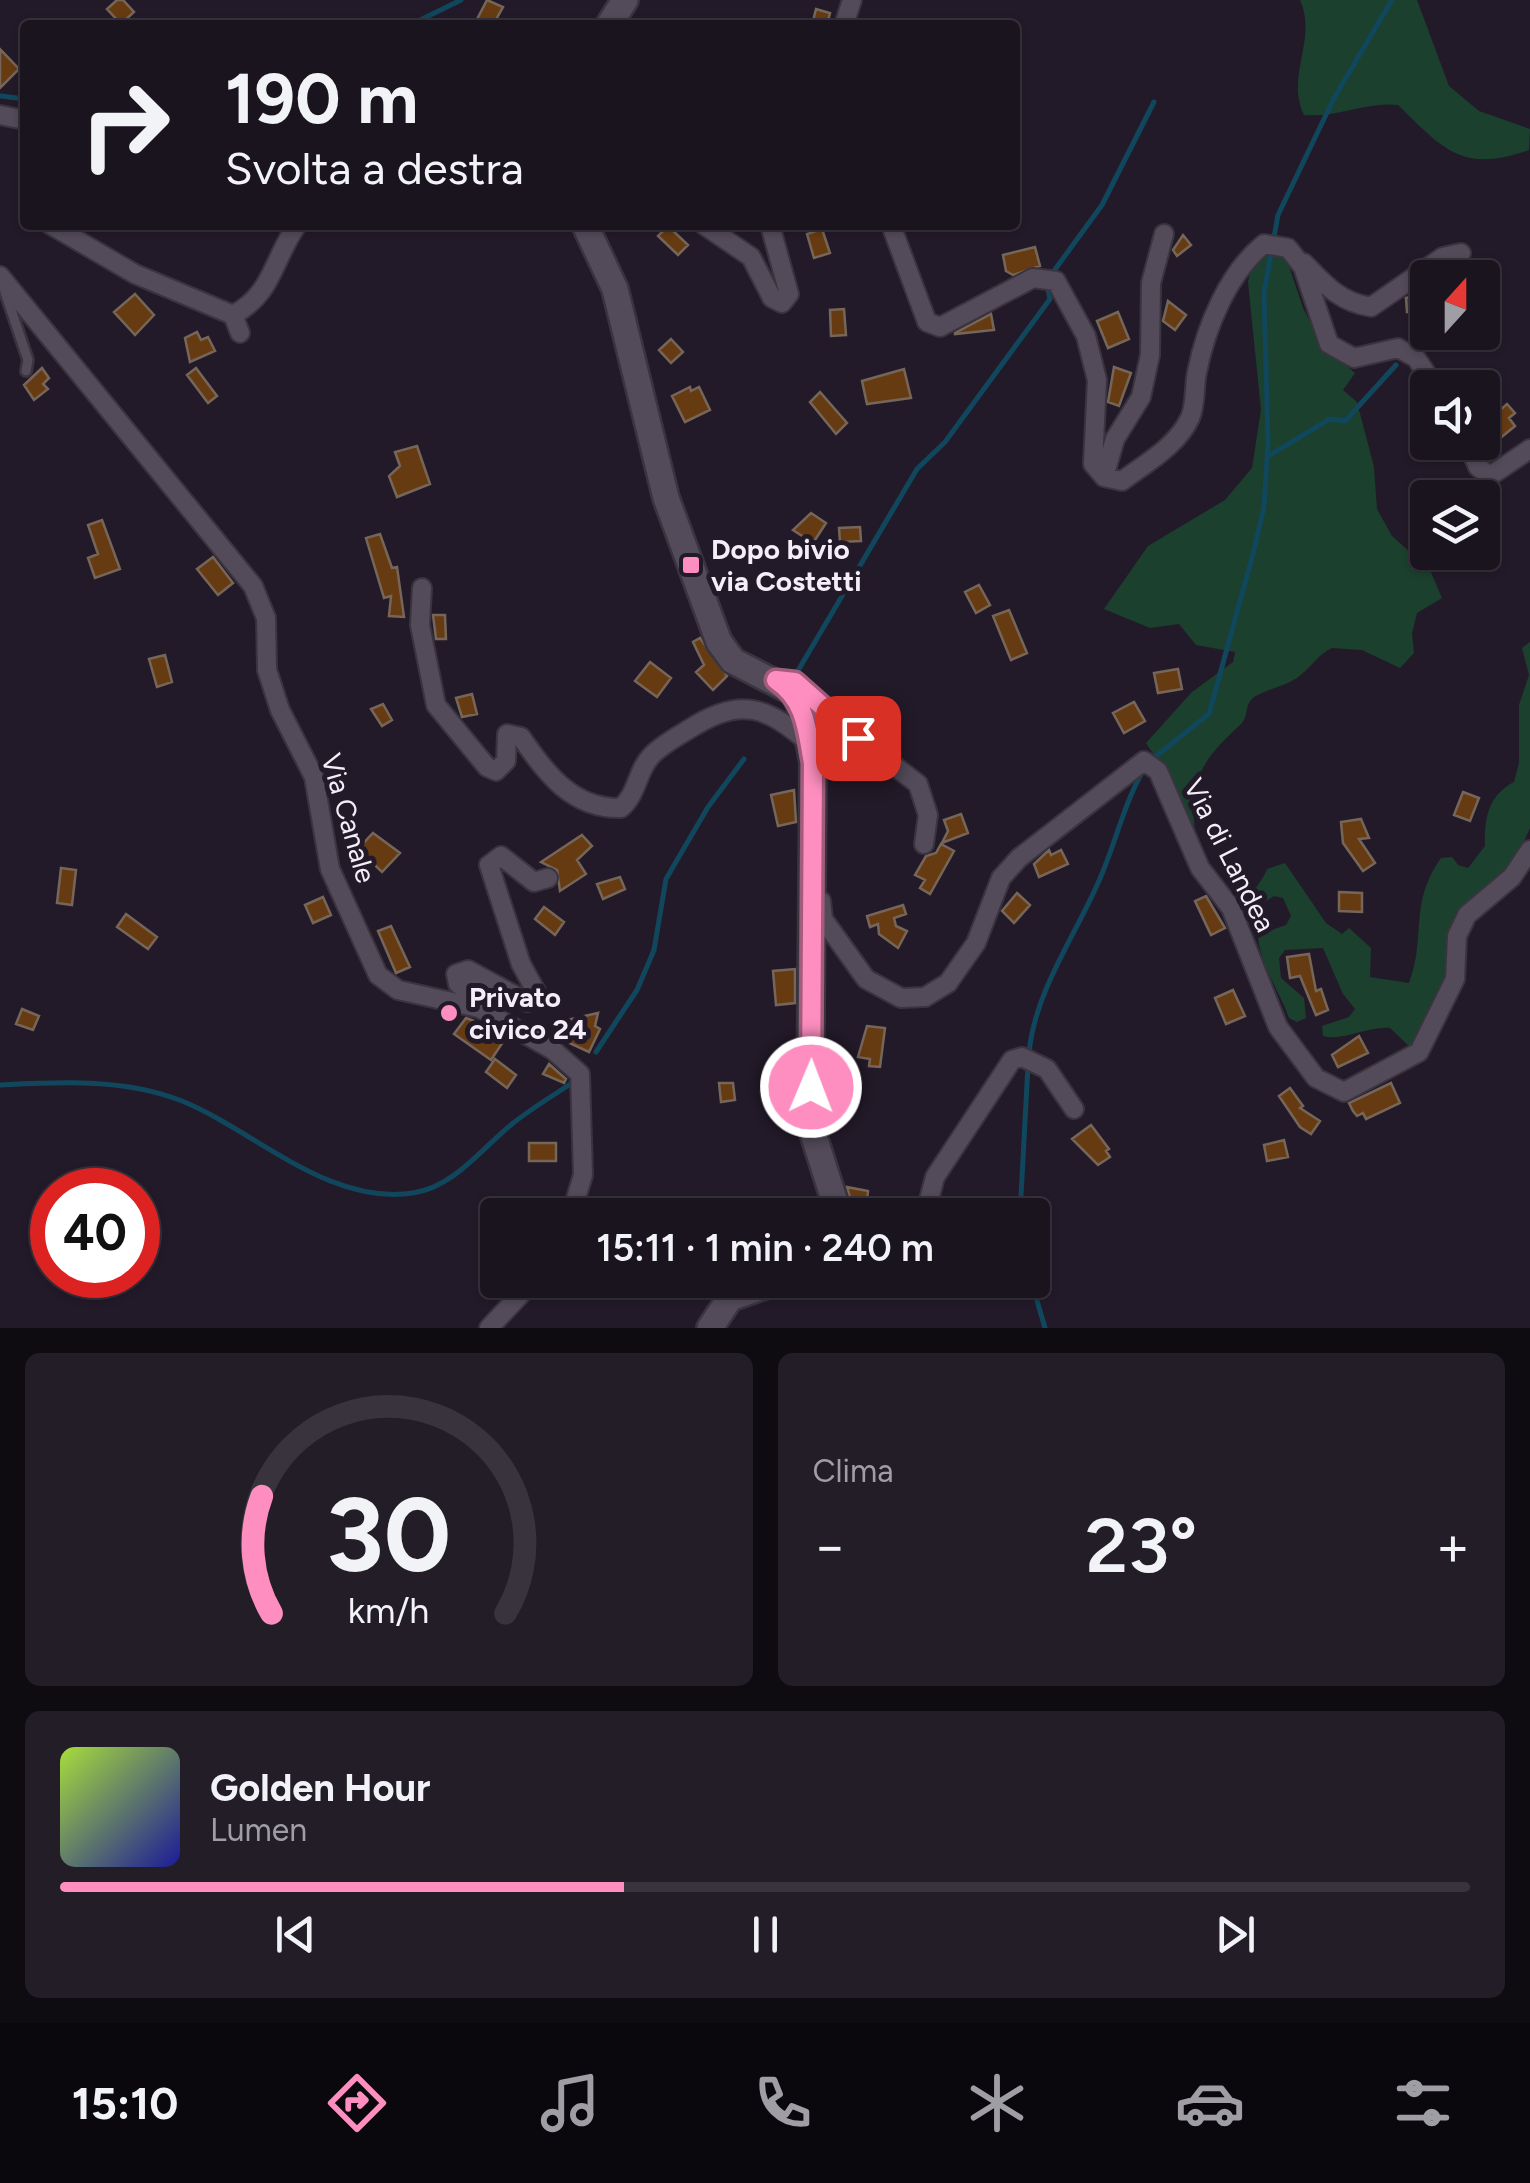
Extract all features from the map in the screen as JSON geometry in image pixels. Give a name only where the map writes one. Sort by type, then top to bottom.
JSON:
[{"type":"street","points":[[60,230],[134,274],[192,302],[233,314],[251,306],[269,286],[295,230]]},
{"type":"street","points":[[587,230],[615,290],[666,498],[720,642],[733,661],[795,693],[810,743],[810,1124],[834,1198]]},
{"type":"street","points":[[712,230],[751,256],[772,298],[782,303],[790,294],[771,230]]},
{"type":"street","points":[[893,230],[927,322],[940,327],[1033,278],[1056,281],[1086,336],[1097,380],[1093,464],[1104,477],[1122,480],[1170,446],[1191,416],[1197,370],[1219,307],[1242,261],[1264,244],[1288,248],[1303,267],[1329,344],[1354,358],[1398,348],[1416,358],[1424,370]]},
{"type":"street","points":[[1104,477],[1115,440],[1141,397],[1150,355],[1150,283],[1164,234]]},
{"type":"street","points":[[1295,257],[1332,293],[1352,304],[1371,307],[1443,257],[1461,253]]},
{"type":"street","name":"Via Canale","points":[[0,277],[254,586],[266,618],[267,670],[280,710],[314,778],[330,869],[378,975],[398,990],[489,1014],[553,1050],[580,1074],[583,1174],[576,1198]]},
{"type":"street","points":[[233,314],[240,333]]},
{"type":"street","points":[[1475,460],[1490,476],[1530,449]]},
{"type":"street","points":[[422,588],[420,625],[436,704],[486,767],[496,771],[506,761],[507,734],[514,733],[522,737],[552,779],[582,802],[601,808],[621,808],[633,797],[650,756],[714,714],[731,708],[768,712],[810,743]]},
{"type":"street","points":[[776,680],[795,682],[837,722],[918,784],[928,815],[924,844]]},
{"type":"street","name":"Via di Landea","points":[[812,862],[823,878],[823,919],[866,979],[901,998],[925,998],[948,982],[976,943],[1001,878],[1019,858],[1144,760],[1158,771],[1200,868],[1231,908],[1278,1027],[1316,1078],[1344,1092],[1420,1052],[1454,979],[1457,936],[1467,915],[1512,877],[1530,850]]},
{"type":"street","points":[[489,1014],[494,1006],[458,984],[456,974],[468,970],[528,1002],[539,997],[520,964],[490,865],[501,856],[534,882],[548,878]]},
{"type":"street","points":[[929,1198],[935,1177],[1012,1060],[1022,1057],[1047,1069],[1074,1109]]},
{"type":"street","points":[[488,1328],[517,1298]]},
{"type":"street","points":[[710,1328],[730,1298]]},
{"type":"lane","points":[[0,277],[28,360],[26,370]]},
{"type":"green space","points":[[1300,0],[1417,0],[1449,86],[1479,111],[1530,129],[1529,150],[1486,159],[1455,153],[1398,105],[1304,115],[1298,86],[1306,29]]},
{"type":"green space","points":[[1269,252],[1287,260],[1303,308],[1323,346],[1355,373],[1343,390],[1357,402],[1374,467],[1377,509],[1392,536],[1410,552],[1410,570],[1430,570],[1442,598],[1417,613],[1412,633],[1414,653],[1400,668],[1362,650],[1332,648],[1297,678],[1251,700],[1243,721],[1202,771],[1195,797],[1195,833],[1187,828],[1168,776],[1146,743],[1192,692],[1233,662],[1235,652],[1196,645],[1179,624],[1150,628],[1104,609],[1148,546],[1225,500],[1252,468],[1261,410],[1248,282],[1252,262]]},
{"type":"green space","points":[[1530,642],[1530,828],[1515,862],[1461,910],[1447,978],[1429,1024],[1410,1047],[1390,1028],[1323,1036],[1322,1026],[1349,1017],[1355,1009],[1343,994],[1323,948],[1285,950],[1279,958],[1281,978],[1304,998],[1306,1018],[1297,1022],[1289,1018],[1266,968],[1258,935],[1286,925],[1291,916],[1283,898],[1274,896],[1258,906],[1248,902],[1267,869],[1285,863],[1326,923],[1342,934],[1349,928],[1371,948],[1370,977],[1409,983],[1421,906],[1431,875],[1441,858],[1452,857],[1458,865],[1468,868],[1485,846],[1485,827],[1493,801],[1514,782],[1519,763],[1519,705],[1529,675],[1522,648]]},
{"type":"building","points":[[123,0],[134,12],[125,20],[117,20],[107,9]]},
{"type":"building","points":[[487,0],[503,7],[496,20],[477,20]]},
{"type":"building","points":[[816,9],[830,13],[828,20],[813,20]]},
{"type":"building","points":[[0,49],[19,69],[0,88]]},
{"type":"building","points":[[664,230],[672,230],[688,245],[678,255],[658,236]]},
{"type":"building","points":[[822,230],[830,253],[814,258],[807,234]]},
{"type":"building","points":[[1183,235],[1191,245],[1177,256],[1173,250]]},
{"type":"building","points":[[1035,247],[1040,266],[1013,275],[1006,271],[1003,255]]},
{"type":"building","points":[[135,294],[154,315],[135,335],[114,312]]},
{"type":"building","points":[[1168,301],[1186,315],[1175,330],[1163,321]]},
{"type":"building","points":[[844,309],[846,335],[831,336],[830,310]]},
{"type":"building","points":[[1118,312],[1129,339],[1108,348],[1097,321]]},
{"type":"building","points":[[991,314],[994,330],[955,334],[955,333]]},
{"type":"building","points":[[197,332],[201,340],[208,337],[215,351],[190,362],[185,338]]},
{"type":"building","points":[[671,339],[683,352],[671,363],[659,350]]},
{"type":"building","points":[[1114,367],[1131,373],[1119,406],[1108,402]]},
{"type":"building","points":[[42,368],[49,378],[43,384],[48,389],[34,400],[24,385]]},
{"type":"building","points":[[196,368],[217,396],[208,403],[187,375]]},
{"type":"building","points":[[904,369],[911,398],[867,404],[862,381]]},
{"type":"building","points":[[690,387],[691,391],[699,387],[710,410],[685,422],[672,396]]},
{"type":"building","points":[[820,392],[847,423],[836,434],[810,402]]},
{"type":"building","points":[[1507,404],[1515,413],[1509,418],[1515,426],[1500,438],[1500,410]]},
{"type":"building","points":[[417,446],[430,484],[397,497],[389,476],[400,466],[395,452]]},
{"type":"building","points":[[811,513],[826,523],[813,543],[793,530]]},
{"type":"building","points":[[102,520],[120,569],[95,578],[88,558],[98,554],[88,525]]},
{"type":"building","points":[[860,527],[861,541],[840,542],[839,528]]},
{"type":"building","points":[[380,534],[392,568],[397,567],[404,617],[389,616],[391,596],[384,598],[366,538]]},
{"type":"building","points":[[213,557],[233,583],[218,595],[197,569]]},
{"type":"building","points":[[979,585],[990,605],[976,613],[965,592]]},
{"type":"building","points":[[1009,610],[1027,653],[1011,660],[993,616]]},
{"type":"building","points":[[433,615],[445,615],[446,639],[436,639]]},
{"type":"building","points":[[700,638],[727,676],[713,690],[696,672],[704,665],[693,642]]},
{"type":"building","points":[[165,655],[172,682],[157,687],[149,659]]},
{"type":"building","points":[[650,662],[671,678],[657,697],[635,681]]},
{"type":"building","points":[[1178,669],[1182,689],[1158,693],[1154,673]]},
{"type":"building","points":[[472,694],[477,714],[462,717],[456,698]]},
{"type":"building","points":[[1134,702],[1145,721],[1124,733],[1113,713]]},
{"type":"building","points":[[383,704],[392,720],[382,726],[371,709]]},
{"type":"building","points":[[794,790],[796,822],[778,826],[771,795]]},
{"type":"building","points":[[1463,792],[1479,798],[1470,821],[1454,815]]},
{"type":"building","points":[[961,814],[968,833],[942,843],[948,831],[944,820]]},
{"type":"building","points":[[1361,819],[1369,838],[1359,839],[1375,863],[1363,871],[1343,843],[1341,822]]},
{"type":"building","points":[[373,833],[400,853],[382,872],[358,849]]},
{"type":"building","points":[[582,835],[592,846],[577,860],[586,874],[560,891],[557,870],[541,862]]},
{"type":"building","points":[[941,844],[954,851],[930,894],[920,888],[925,880],[915,875],[926,856],[936,853]]},
{"type":"building","points":[[1049,850],[1051,855],[1061,850],[1068,864],[1039,877],[1034,864]]},
{"type":"building","points":[[61,868],[76,870],[72,905],[57,903]]},
{"type":"building","points":[[620,877],[625,889],[603,899],[597,884]]},
{"type":"building","points":[[1339,892],[1362,893],[1362,912],[1339,911]]},
{"type":"building","points":[[1017,893],[1030,905],[1014,923],[1002,911]]},
{"type":"building","points":[[1206,896],[1225,928],[1211,935],[1195,901]]},
{"type":"building","points":[[323,897],[331,915],[313,923],[305,905]]},
{"type":"building","points":[[903,905],[906,914],[894,918],[896,926],[907,931],[898,948],[879,934],[878,924],[870,927],[867,916]]},
{"type":"building","points":[[544,907],[564,922],[555,935],[535,919]]},
{"type":"building","points":[[126,914],[157,937],[148,949],[117,927]]},
{"type":"building","points":[[391,926],[410,967],[396,973],[378,931]]},
{"type":"building","points":[[1309,954],[1316,991],[1321,989],[1328,1010],[1316,1015],[1300,976],[1290,978],[1287,957]]},
{"type":"building","points":[[795,969],[795,1003],[776,1005],[773,971]]},
{"type":"building","points":[[1233,990],[1245,1016],[1226,1024],[1215,998]]},
{"type":"building","points":[[22,1009],[39,1016],[33,1030],[16,1024]]},
{"type":"building","points":[[598,1013],[595,1026],[600,1029],[589,1052],[552,1035],[558,1022]]},
{"type":"building","points":[[466,1018],[483,1024],[503,1042],[491,1060],[454,1034]]},
{"type":"building","points":[[867,1026],[885,1028],[880,1067],[869,1066],[870,1059],[858,1057]]},
{"type":"building","points":[[1359,1036],[1368,1053],[1338,1067],[1332,1055]]},
{"type":"building","points":[[495,1059],[516,1075],[507,1088],[486,1072]]},
{"type":"building","points":[[549,1064],[566,1079],[564,1083],[543,1074]]},
{"type":"building","points":[[719,1083],[733,1083],[735,1100],[721,1102]]},
{"type":"building","points":[[1391,1083],[1400,1103],[1366,1119],[1363,1113],[1357,1116],[1349,1103]]},
{"type":"building","points":[[1290,1088],[1303,1106],[1300,1108],[1320,1121],[1311,1134],[1300,1127],[1279,1096]]},
{"type":"building","points":[[1091,1125],[1109,1149],[1106,1151],[1110,1157],[1098,1165],[1072,1139]]},
{"type":"building","points":[[1284,1140],[1288,1157],[1267,1161],[1264,1145]]},
{"type":"building","points":[[529,1143],[556,1143],[556,1161],[529,1161]]},
{"type":"building","points":[[847,1187],[868,1191],[867,1198],[850,1198]]},
{"type":"waterway","points":[[420,20],[461,0]]},
{"type":"waterway","points":[[1151,760],[1209,714],[1264,507],[1268,443],[1264,293],[1278,215],[1334,98],[1392,0]]},
{"type":"waterway","points":[[1,96],[20,98]]},
{"type":"waterway","points":[[1051,275],[1102,205],[1154,102]]},
{"type":"waterway","points":[[796,674],[917,469],[945,442],[1050,299],[1047,285]]},
{"type":"waterway","points":[[1268,456],[1330,419],[1345,421],[1396,365]]},
{"type":"waterway","points":[[596,1052],[637,990],[654,950],[666,879],[708,807],[744,759]]},
{"type":"waterway","points":[[1029,1054],[1032,1031],[1047,988],[1098,883],[1144,769]]},
{"type":"waterway","points":[[1021,1198],[1028,1065]]},
{"type":"waterway","points":[[0,1085],[92,1083],[160,1094],[209,1114],[322,1177],[382,1194],[413,1193],[442,1183],[520,1118],[575,1081]]},
{"type":"waterway","points":[[1036,1298],[1045,1328]]},
{"type":"place","name":"Dopo bivio via Costetti","points":[[691,565]]},
{"type":"place","name":"Privato civico 24","points":[[449,1013]]},
{"type":"route","points":[[811,1087],[813,763],[805,719],[795,693],[776,680],[795,682],[858,738]]}]
